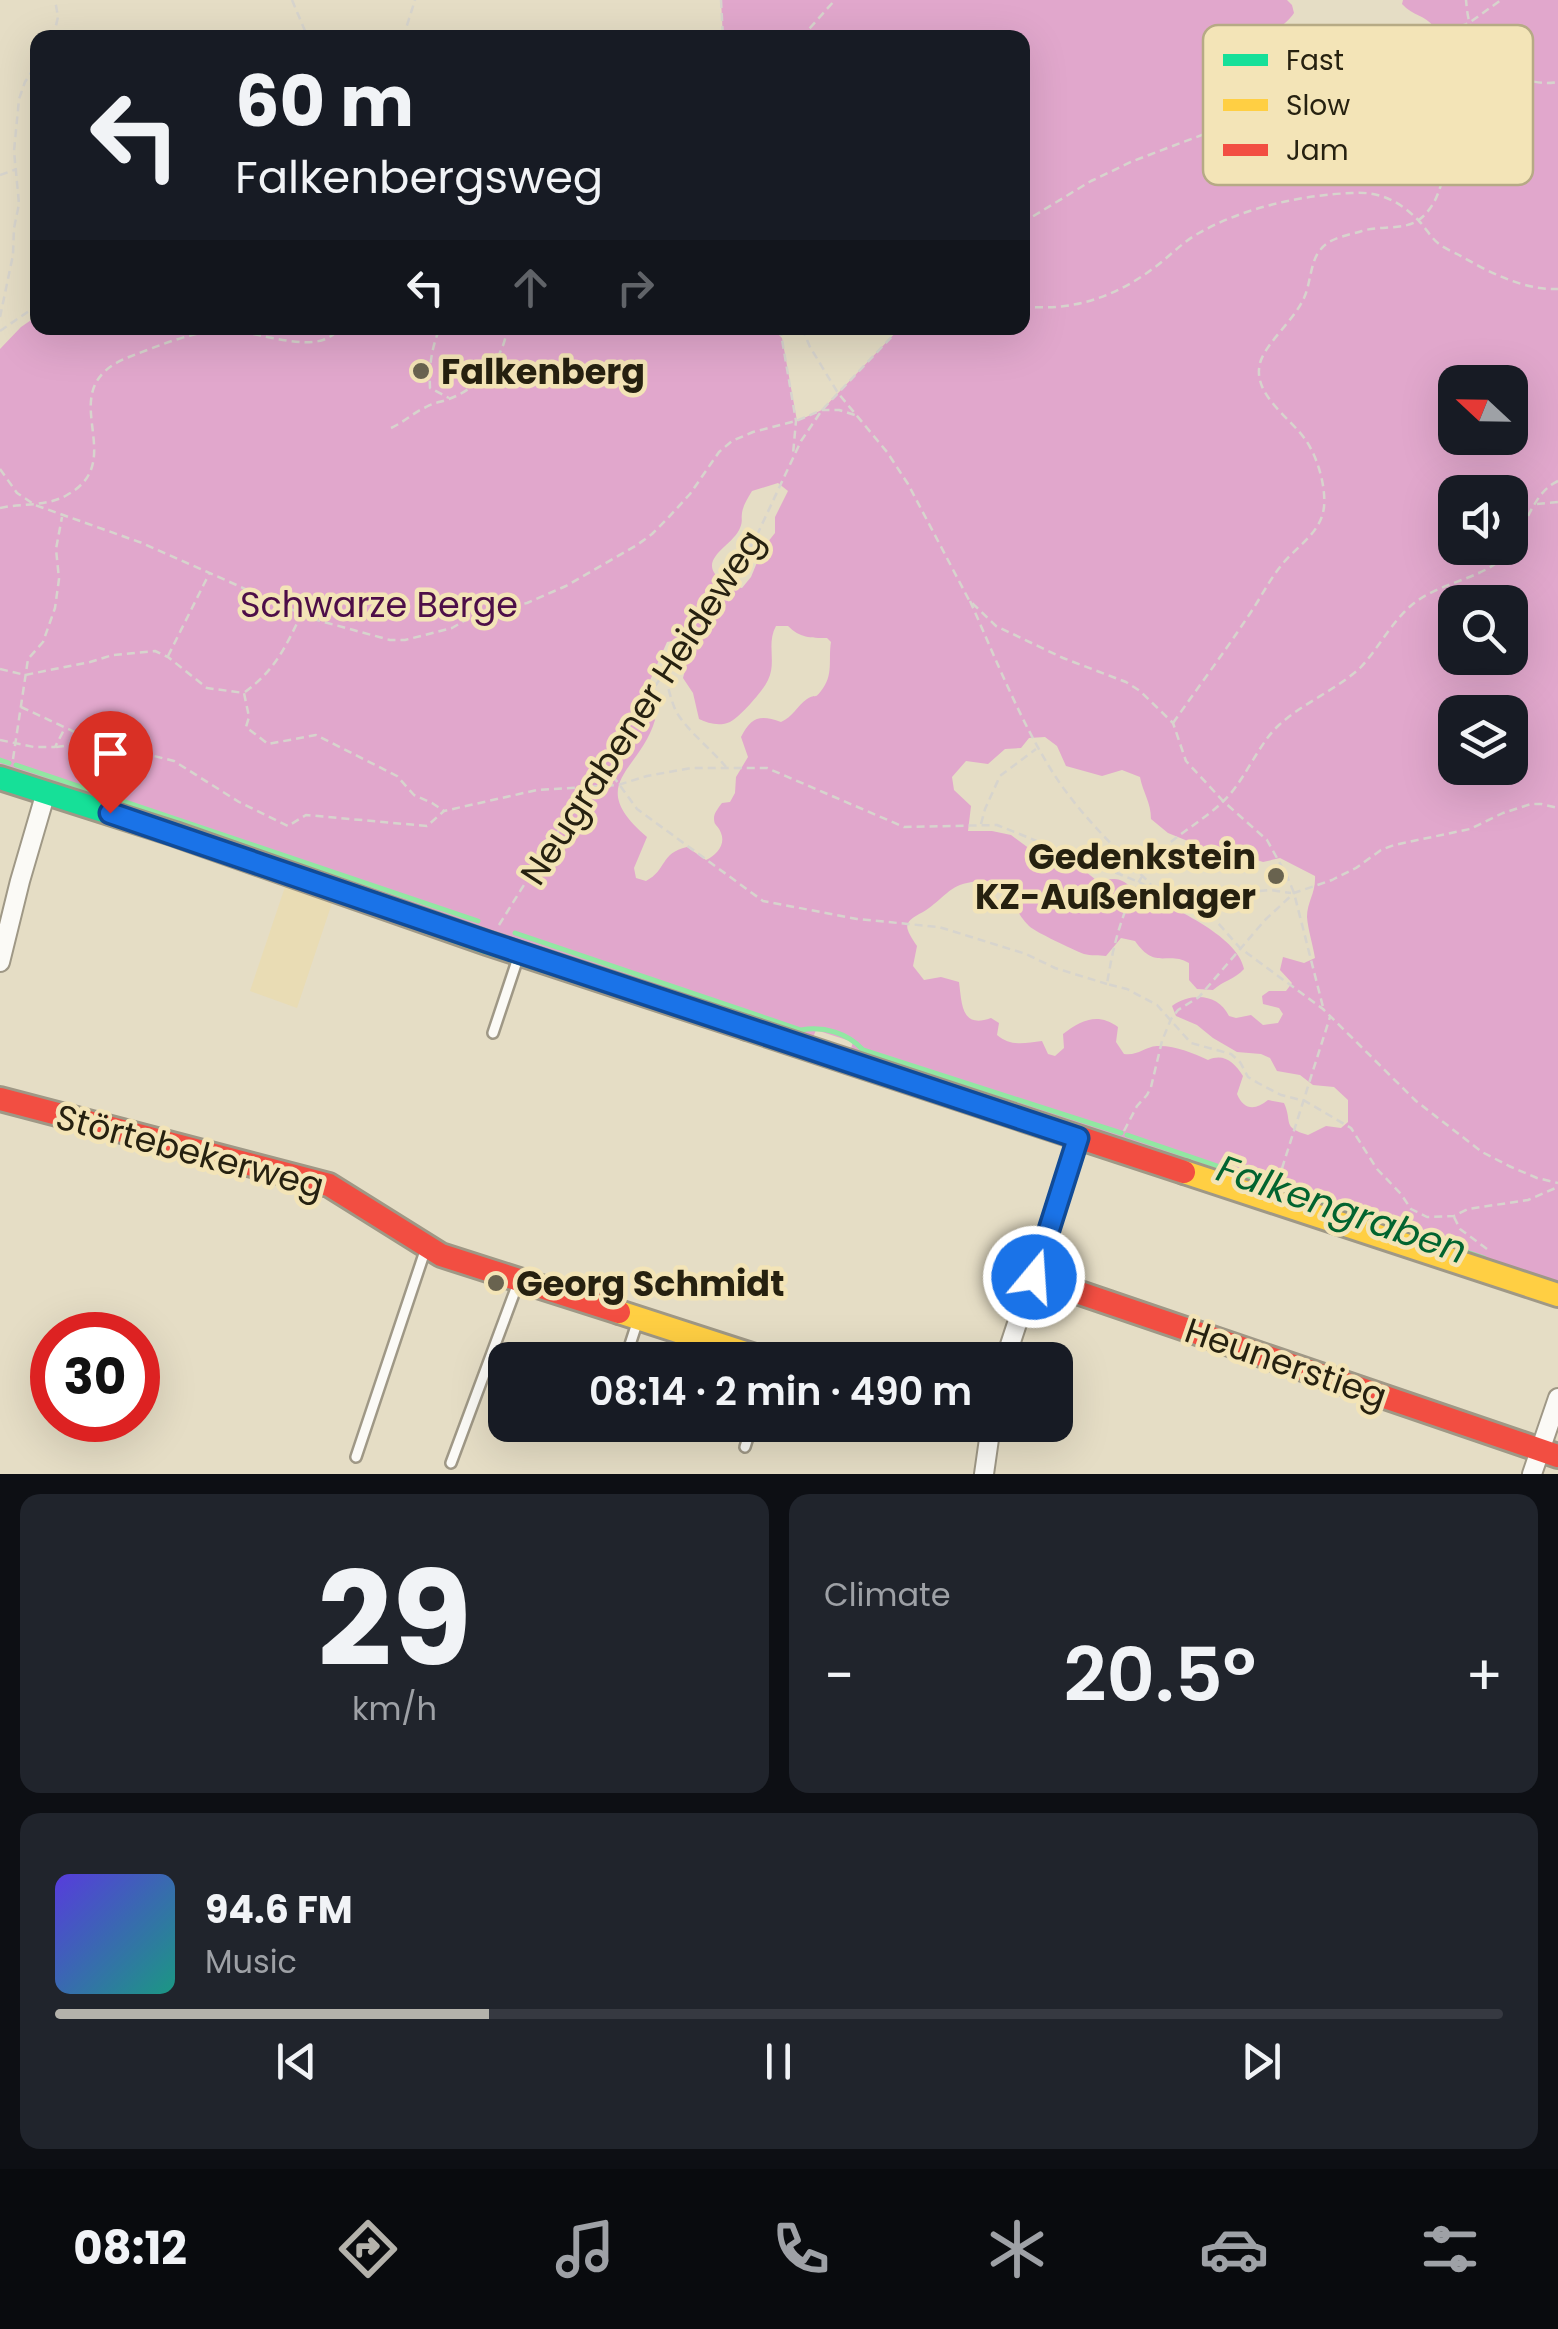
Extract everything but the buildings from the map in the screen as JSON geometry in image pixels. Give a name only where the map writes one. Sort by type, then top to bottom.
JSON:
[{"type":"street","points":[[4,779],[1558,1295]]},
{"type":"street","points":[[0,962],[46,792]]},
{"type":"street","name":"Störtebekerweg","points":[[0,1099],[330,1186],[441,1254],[712,1342]]},
{"type":"street","points":[[1011,1342],[1078,1138]]},
{"type":"street","name":"Heunerstieg","points":[[1034,1277],[1549,1453]]},
{"type":"street","points":[[1532,1474],[1549,1453],[1558,1398]]},
{"type":"street","points":[[984,1474],[989,1442]]},
{"type":"lane","points":[[493,1033],[520,953]]},
{"type":"lane","points":[[356,1457],[427,1246]]},
{"type":"lane","points":[[452,1463],[519,1280]]},
{"type":"lane","points":[[631,1342],[638,1318]]},
{"type":"lane","points":[[745,1446],[746,1442]]},
{"type":"path","points":[[55,0],[56,30]]},
{"type":"path","points":[[292,0],[305,30]]},
{"type":"path","points":[[406,30],[415,0]]},
{"type":"path","points":[[720,0],[722,30]]},
{"type":"path","points":[[808,30],[835,0]]},
{"type":"path","points":[[1466,0],[1469,23]]},
{"type":"path","points":[[1464,25],[1501,0]]},
{"type":"path","points":[[0,317],[20,204],[14,151],[19,100],[30,74]]},
{"type":"path","points":[[1533,83],[1558,82]]},
{"type":"path","points":[[1030,217],[1133,162],[1203,135]]},
{"type":"path","points":[[0,176],[16,168]]},
{"type":"path","points":[[1173,723],[1281,566],[1312,534],[1324,508],[1322,482],[1308,443],[1268,398],[1259,364],[1302,301],[1317,252],[1325,244],[1368,229],[1419,220],[1433,204],[1441,185]]},
{"type":"path","points":[[1030,306],[1058,308],[1129,286],[1195,234],[1218,224],[1276,205],[1354,192],[1380,195],[1400,203],[1439,244],[1491,273],[1535,288],[1558,289]]},
{"type":"path","points":[[0,331],[30,310]]},
{"type":"path","points":[[0,508],[54,501],[88,479],[95,461],[90,404],[99,377],[114,363],[198,335]]},
{"type":"path","points":[[261,335],[306,344],[328,340],[333,335]]},
{"type":"path","points":[[434,402],[429,368],[437,335]]},
{"type":"path","points":[[391,428],[434,402],[450,399],[475,384],[503,348],[506,335]]},
{"type":"path","points":[[781,335],[796,421],[791,462]]},
{"type":"path","points":[[805,335],[838,392],[908,484],[1051,770],[1080,811],[1160,894]]},
{"type":"path","name":"Neugrabener Heideweg","points":[[488,942],[662,676],[689,627],[738,568],[801,441],[822,410],[893,335]]},
{"type":"path","points":[[430,388],[450,399]]},
{"type":"path","points":[[0,468],[17,493],[35,505],[142,543],[328,624],[404,640],[452,628],[471,617],[527,604],[566,586],[652,534],[690,494],[719,452],[732,442],[822,410],[858,416]]},
{"type":"path","points":[[1107,984],[1118,934],[1139,882],[1156,857],[1222,801],[1277,726],[1358,669],[1411,605],[1437,588],[1494,564],[1512,548],[1545,489],[1558,481]]},
{"type":"path","points":[[1536,504],[1558,502]]},
{"type":"path","points":[[4,779],[15,743],[28,659],[42,642],[55,608],[59,580],[56,549],[62,515]]},
{"type":"path","points":[[168,657],[210,572]]},
{"type":"path","points":[[969,600],[996,626],[1126,682],[1173,723],[1186,761],[1222,801],[1267,840],[1287,876],[1324,1009]]},
{"type":"path","points":[[0,669],[25,675],[155,651],[207,688],[244,693],[265,677],[301,614]]},
{"type":"path","points":[[662,676],[678,715],[726,768]]},
{"type":"path","points":[[244,693],[249,717],[246,727],[268,744],[316,734],[396,776],[414,795],[444,811]]},
{"type":"path","points":[[22,707],[94,742],[174,761],[239,802],[288,826],[306,815],[427,826],[444,811],[537,790],[618,785],[691,768],[766,768],[904,827],[997,825],[1199,907],[1231,910],[1260,892],[1294,894]]},
{"type":"path","points":[[55,747],[65,728]]},
{"type":"path","points":[[0,740],[55,747],[94,742]]},
{"type":"path","points":[[981,825],[984,808],[1000,776],[1038,747]]},
{"type":"path","points":[[604,764],[637,809],[763,901],[857,920],[938,927],[1026,954],[1055,968],[1142,997],[1171,1019],[1191,1043],[1231,1054],[1258,1083],[1281,1096],[1305,1101],[1351,1128],[1377,1170],[1411,1209],[1427,1217],[1454,1216],[1528,1200],[1558,1185]]},
{"type":"path","points":[[1118,1151],[1136,1106],[1148,1094],[1171,1019],[1199,996],[1294,894],[1356,868],[1394,844],[1470,828],[1532,804],[1558,808]]},
{"type":"path","points":[[1199,907],[1240,948],[1324,1009],[1416,1102],[1482,1152],[1558,1185]]},
{"type":"path","points":[[1271,1201],[1330,1016]]},
{"type":"path","points":[[1454,1216],[1460,1229],[1488,1250]]},
{"type":"shaded area","points":[[287,881],[334,897],[297,1008],[250,991]]},
{"type":"green space","name":"Schwarze Berge","points":[[721,0],[1287,0],[1294,13],[1283,25],[1203,25],[1203,185],[1533,185],[1533,25],[1432,25],[1402,4],[1403,0],[1558,0],[1558,1290],[849,1055],[853,1042],[816,1030],[811,1042],[0,768],[0,349],[30,321],[30,335],[779,335],[797,421],[822,410],[893,335],[1030,335],[1030,30],[723,30]],"holes":[[[778,483],[788,491],[775,517],[775,533],[742,588],[731,585],[714,572],[714,559],[740,528],[743,507],[752,491]],[[776,626],[788,626],[797,633],[831,642],[825,685],[785,720],[757,719],[745,730],[741,737],[748,757],[736,777],[730,802],[722,803],[714,816],[722,837],[716,852],[706,860],[687,847],[672,853],[653,877],[646,881],[636,878],[634,868],[647,837],[629,819],[618,790],[655,720],[644,694],[667,642],[677,640],[689,654],[683,678],[693,693],[699,719],[726,723],[751,703],[765,685],[771,673]],[[1045,737],[1057,746],[1066,766],[1102,776],[1122,770],[1140,777],[1151,819],[1168,833],[1205,848],[1263,862],[1280,858],[1315,876],[1307,917],[1315,958],[1304,963],[1283,957],[1280,970],[1292,983],[1286,991],[1269,991],[1262,996],[1263,1004],[1279,1008],[1283,1014],[1278,1023],[1263,1025],[1251,1015],[1229,1016],[1211,999],[1196,997],[1172,1006],[1176,1016],[1237,1052],[1261,1054],[1270,1058],[1277,1071],[1300,1075],[1313,1085],[1334,1087],[1348,1100],[1348,1122],[1341,1128],[1326,1126],[1308,1135],[1291,1127],[1284,1103],[1268,1100],[1259,1106],[1243,1104],[1237,1094],[1243,1076],[1228,1060],[1208,1060],[1163,1046],[1124,1054],[1116,1042],[1118,1027],[1104,1020],[1083,1022],[1063,1034],[1064,1048],[1055,1056],[1048,1054],[1042,1041],[1008,1041],[997,1035],[999,1023],[991,1018],[981,1021],[968,1017],[959,982],[941,977],[924,980],[913,966],[917,946],[908,922],[955,888],[983,881],[1002,886],[1033,929],[1084,954],[1106,956],[1121,938],[1135,941],[1156,958],[1189,963],[1189,980],[1197,989],[1213,990],[1244,969],[1239,957],[1216,933],[1122,881],[1096,880],[1070,859],[1049,859],[1011,835],[968,831],[971,806],[954,790],[952,777],[966,761],[988,764],[1005,749],[1021,748],[1029,738]]]},
{"type":"waterway","name":"Falkengraben","points":[[0,760],[9,763]]},
{"type":"waterway","name":"Falkengraben","points":[[16,765],[478,921]]},
{"type":"waterway","name":"Falkengraben","points":[[515,933],[801,1030],[835,1032],[863,1050],[1121,1133]]},
{"type":"waterway","name":"Falkengraben","points":[[1127,1135],[1484,1258]]},
{"type":"traffic: fast","points":[[0,778],[747,1028]]},
{"type":"traffic: slow","points":[[1184,1172],[1558,1295]]},
{"type":"traffic: slow","points":[[619,1312],[712,1342]]},
{"type":"traffic: jam","points":[[747,1028],[1184,1172]]},
{"type":"traffic: jam","points":[[0,1099],[329,1185],[441,1255],[619,1312]]},
{"type":"traffic: jam","points":[[1033,1277],[1558,1456]]},
{"type":"place","name":"Falkenberg","points":[[421,371]]},
{"type":"place","name":"Gedenkstein KZ-Außenlager","points":[[1276,876]]},
{"type":"place","name":"Georg Schmidt","points":[[496,1283]]},
{"type":"route","points":[[110,813],[1078,1138],[1034,1277]]}]
